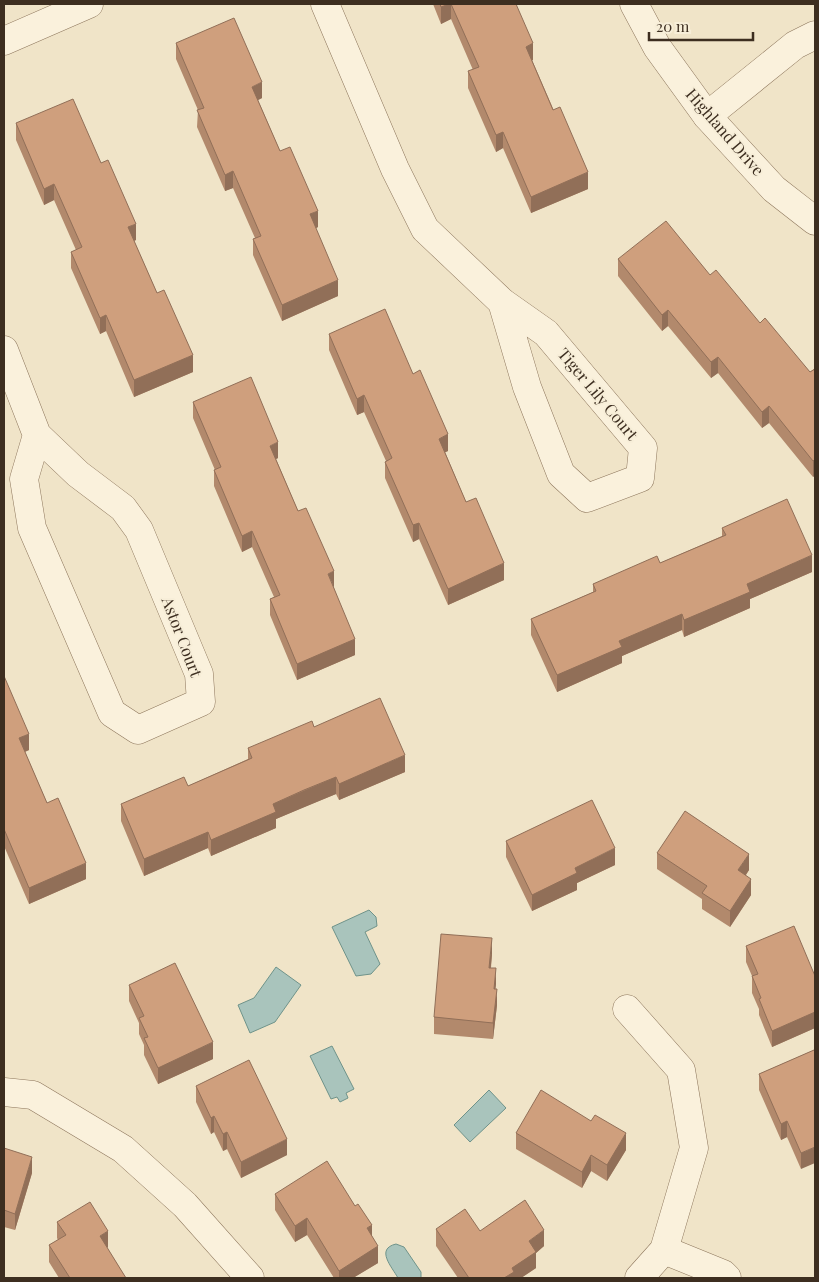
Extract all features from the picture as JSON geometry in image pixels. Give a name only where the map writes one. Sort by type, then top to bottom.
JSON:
[{"type":"street","points":[[4,41],[85,4]]},
{"type":"street","name":"Tiger Lily Court","points":[[325,4],[395,169],[425,229],[502,302],[546,334],[643,448],[640,478],[588,498],[561,474],[527,387],[502,302]]},
{"type":"street","name":"Highland Drive","points":[[634,4],[657,46],[707,116],[774,189],[815,222]]},
{"type":"street","points":[[707,116],[795,45],[815,36]]},
{"type":"street","name":"Astor Court","points":[[4,350],[37,435],[78,474],[123,508],[139,530],[199,674],[201,702],[138,730],[112,713],[32,528],[24,479],[37,435]]},
{"type":"street","points":[[628,1009],[681,1070],[694,1148],[664,1250],[639,1278]]},
{"type":"street","points":[[4,1092],[32,1095],[124,1150],[185,1205],[250,1278]]},
{"type":"street","points":[[664,1250],[723,1274],[727,1278]]},
{"type":"water","points":[[369,910],[376,917],[377,926],[365,932],[380,964],[371,974],[356,976],[332,927]]},
{"type":"water","points":[[276,967],[301,985],[275,1022],[250,1033],[238,1005],[254,998]]},
{"type":"water","points":[[332,1046],[354,1089],[346,1093],[348,1098],[340,1102],[337,1097],[331,1099],[310,1056]]},
{"type":"water","points":[[489,1090],[506,1108],[470,1142],[454,1125]]},
{"type":"water","points":[[396,1244],[404,1247],[421,1272],[421,1278],[398,1278],[389,1264],[386,1254],[390,1246]]},
{"type":"building","points":[[451,4],[516,4],[533,43],[526,47],[553,110],[560,107],[588,172],[531,197],[503,132],[496,135],[468,71],[479,67]]},
{"type":"building","points":[[234,18],[262,82],[252,87],[280,151],[290,147],[318,211],[310,214],[338,280],[282,305],[253,239],[261,236],[233,171],[225,175],[197,110],[204,108],[176,43]]},
{"type":"building","points":[[73,99],[101,163],[108,160],[136,224],[128,227],[157,293],[164,290],[193,355],[134,380],[106,315],[100,318],[71,252],[82,247],[54,184],[44,189],[16,123]]},
{"type":"building","points":[[666,221],[710,275],[716,270],[760,323],[765,318],[810,372],[815,369],[815,459],[813,461],[769,406],[762,412],[718,357],[711,362],[668,310],[662,315],[618,259]]},
{"type":"building","points":[[385,309],[413,374],[420,370],[448,434],[439,439],[466,502],[476,498],[504,563],[448,589],[419,523],[413,525],[385,462],[392,458],[364,395],[357,399],[329,334]]},
{"type":"building","points":[[251,377],[278,442],[270,446],[298,511],[306,508],[334,571],[328,574],[355,639],[297,664],[270,599],[280,595],[252,531],[242,536],[214,470],[221,467],[193,402]]},
{"type":"building","points":[[787,499],[812,555],[747,584],[750,592],[684,620],[682,614],[619,641],[622,647],[557,675],[531,619],[596,591],[593,584],[657,556],[660,563],[726,535],[722,528]]},
{"type":"building","points":[[4,676],[29,734],[19,738],[47,803],[58,798],[86,863],[29,888],[4,829]]},
{"type":"building","points":[[380,698],[405,755],[339,784],[336,777],[304,790],[273,804],[276,812],[211,840],[208,832],[144,859],[121,804],[184,777],[188,786],[252,758],[248,748],[312,721],[314,727]]},
{"type":"building","points":[[592,800],[615,848],[575,868],[577,873],[532,895],[506,841]]},
{"type":"building","points":[[685,811],[749,854],[738,870],[751,879],[730,911],[702,893],[707,886],[657,853]]},
{"type":"building","points":[[794,926],[815,976],[815,1012],[772,1031],[752,976],[758,974],[746,946]]},
{"type":"building","points":[[441,934],[492,938],[489,968],[496,968],[494,989],[497,989],[493,1023],[434,1017]]},
{"type":"building","points":[[175,963],[213,1042],[158,1068],[144,1038],[148,1037],[139,1018],[144,1016],[129,985]]},
{"type":"building","points":[[814,1050],[815,1147],[801,1153],[787,1121],[781,1124],[759,1074]]},
{"type":"building","points":[[249,1060],[287,1139],[241,1162],[227,1132],[223,1134],[214,1116],[211,1118],[196,1086]]},
{"type":"building","points":[[541,1090],[591,1121],[595,1115],[626,1133],[607,1165],[591,1155],[582,1172],[516,1133]]},
{"type":"building","points":[[4,1148],[32,1157],[15,1214],[4,1210]]},
{"type":"building","points":[[327,1161],[355,1206],[358,1204],[372,1225],[367,1228],[378,1246],[339,1271],[307,1218],[295,1226],[275,1194]]},
{"type":"building","points":[[525,1200],[544,1230],[529,1241],[536,1252],[512,1268],[514,1272],[504,1278],[469,1278],[436,1229],[465,1209],[480,1231]]},
{"type":"building","points":[[90,1202],[108,1231],[100,1236],[126,1278],[70,1278],[49,1245],[66,1235],[57,1222]]}]
